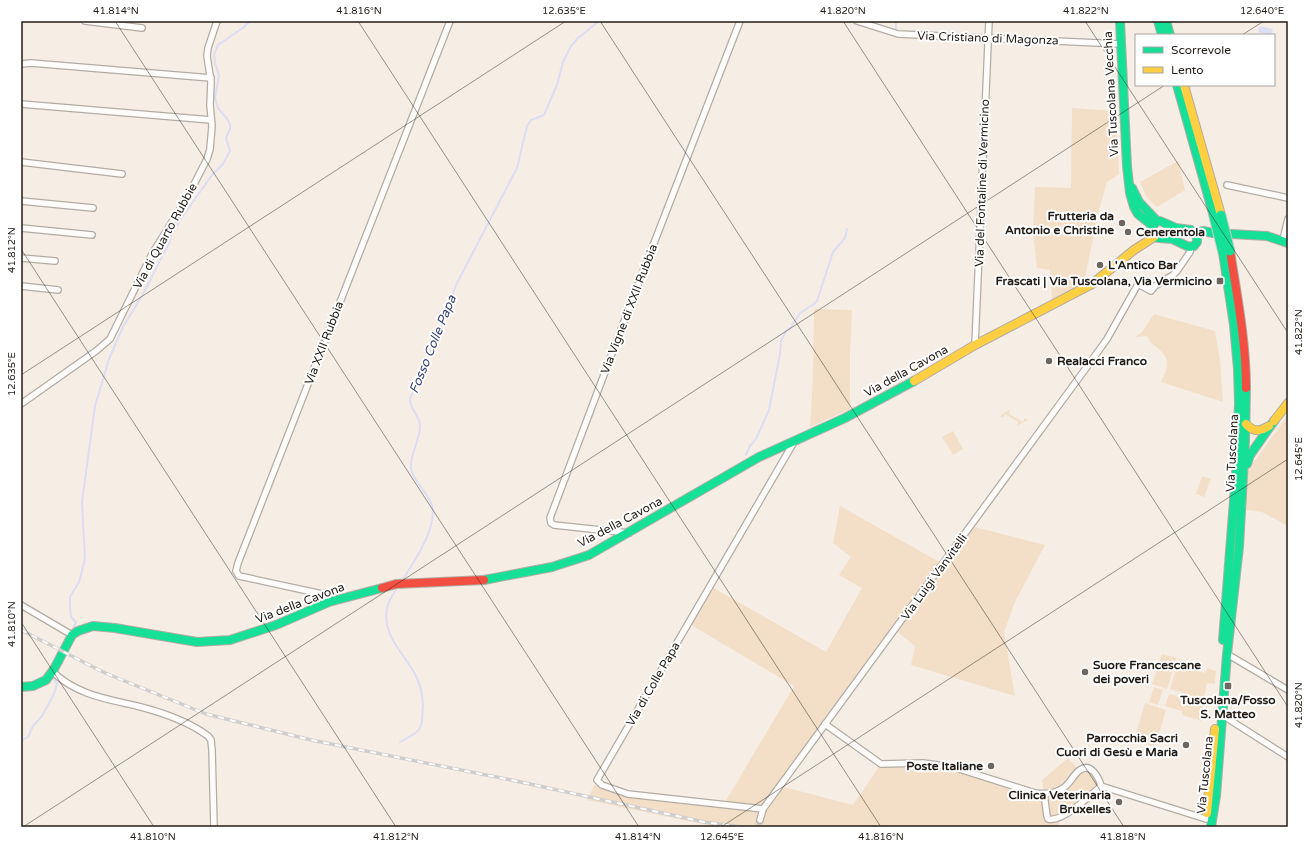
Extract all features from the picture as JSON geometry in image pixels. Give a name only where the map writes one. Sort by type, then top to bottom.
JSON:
[{"type":"main road","name":"Via Tuscolana Vecchia","points":[[1120,21],[1127,166],[1130,193],[1134,207],[1138,214],[1154,223],[1160,221],[1176,228],[1191,230],[1197,236],[1196,244],[1187,245]]},
{"type":"main road","points":[[1158,21],[1162,34]]},
{"type":"main road","points":[[1166,21],[1170,34]]},
{"type":"main road","name":"Via Tuscolana","points":[[1177,86],[1218,216]]},
{"type":"main road","name":"Via Tuscolana","points":[[1184,86],[1218,216],[1240,315],[1244,350],[1246,424],[1239,547],[1227,654],[1216,796],[1207,824]]},
{"type":"main road","points":[[1154,223],[1151,233],[1154,237],[1171,239],[1187,245]]},
{"type":"main road","points":[[1231,234],[1263,236],[1286,241]]},
{"type":"main road","name":"Via della Cavona","points":[[72,635],[78,631],[93,626],[115,628],[197,642],[230,640],[264,630],[329,602],[400,584],[489,580],[552,567],[589,555],[759,457],[845,418],[975,345],[1092,284],[1134,250],[1154,237]]},
{"type":"main road","name":"Via Tuscolana","points":[[1207,824],[1234,511],[1239,413],[1235,331],[1226,252]]},
{"type":"main road","points":[[1243,477],[1250,455],[1288,403]]},
{"type":"main road","points":[[1246,424],[1252,430],[1258,432],[1274,421]]},
{"type":"main road","points":[[21,687],[31,687],[46,680],[53,672],[72,635]]},
{"type":"street","points":[[85,21],[142,28]]},
{"type":"street","name":"Via di Quarto Rubbie","points":[[21,404],[104,345],[111,338],[152,254],[186,201],[207,159],[211,143],[211,78],[207,52],[217,21]]},
{"type":"street","name":"Via XXII Rubbia","points":[[329,602],[322,594],[239,576],[236,571],[450,21]]},
{"type":"street","name":"Via Vigne di XXII Rubbia","points":[[629,533],[554,525],[551,523],[550,518],[637,287],[740,21]]},
{"type":"street","name":"Via Cristiano di Magonza","points":[[857,21],[898,34],[1121,44]]},
{"type":"street","name":"Via del Fontaline di Vermicino","points":[[975,345],[989,21]]},
{"type":"street","points":[[21,64],[31,63],[211,78]]},
{"type":"street","points":[[21,104],[211,120]]},
{"type":"street","points":[[21,162],[122,174]]},
{"type":"street","points":[[1227,185],[1288,198]]},
{"type":"street","points":[[21,201],[93,208]]},
{"type":"street","points":[[1286,241],[1288,219]]},
{"type":"street","points":[[21,228],[92,235]]},
{"type":"street","points":[[1184,260],[1187,245]]},
{"type":"street","points":[[1184,260],[1190,252],[1187,245]]},
{"type":"street","points":[[21,258],[55,261]]},
{"type":"street","name":"Via Luigi Vanvitelli","points":[[760,820],[763,809],[1089,364],[1110,334],[1138,284],[1151,291],[1155,286],[1173,275],[1184,260]]},
{"type":"street","points":[[21,286],[58,290]]},
{"type":"street","name":"Via di Colle Papa","points":[[763,809],[628,794],[602,785],[597,780],[794,441]]},
{"type":"street","points":[[21,605],[72,635]]},
{"type":"street","points":[[1227,654],[1288,690]]},
{"type":"street","points":[[53,672],[90,695],[164,714],[184,722],[208,736],[211,740],[212,750],[214,827]]},
{"type":"street","points":[[1222,715],[1288,757]]},
{"type":"street","points":[[825,724],[881,764],[922,763],[953,767],[1035,793],[1044,794],[1060,790],[1068,785],[1079,770],[1090,768],[1098,777],[1101,786]]},
{"type":"street","points":[[1101,786],[1207,824]]},
{"type":"street","points":[[1044,794],[1048,819],[1056,820],[1101,786]]},
{"type":"shaded area","points":[[1072,108],[1116,111],[1119,174],[1107,182],[1098,214],[1084,283],[1052,300],[1050,270],[1037,268],[1033,231],[1035,187],[1071,188]]},
{"type":"shaded area","points":[[1178,161],[1185,190],[1157,207],[1147,198],[1140,182]]},
{"type":"shaded area","points":[[814,309],[852,310],[850,409],[810,427],[813,377]]},
{"type":"shaded area","points":[[1154,314],[1215,331],[1220,360],[1223,402],[1161,382],[1167,367],[1165,356],[1152,344],[1147,336],[1135,337],[1142,332]]},
{"type":"shaded area","points":[[1010,409],[1009,414],[1023,422],[1025,418],[1028,420],[1017,426],[1018,422],[1005,414],[1003,418],[1000,416]]},
{"type":"shaded area","points":[[1288,415],[1288,526],[1262,512],[1241,509],[1243,477]]},
{"type":"shaded area","points":[[953,431],[963,449],[953,455],[942,437]]},
{"type":"shaded area","points":[[1202,476],[1211,479],[1204,497],[1196,494]]},
{"type":"shaded area","points":[[840,506],[943,564],[971,526],[1045,545],[1015,602],[1004,632],[1015,696],[911,665],[915,646],[895,630],[780,786],[853,805],[881,764],[923,763],[953,767],[1044,794],[1042,780],[1068,758],[1079,770],[1090,768],[1101,786],[1060,818],[1058,827],[717,827],[587,800],[597,780],[628,794],[724,804],[794,686],[688,623],[710,586],[826,652],[862,588],[839,575],[851,557],[833,543]]},
{"type":"shaded area","points":[[1162,654],[1177,658],[1167,689],[1152,684]]},
{"type":"shaded area","points":[[1179,659],[1196,665],[1195,670],[1206,673],[1207,668],[1216,671],[1215,684],[1207,683],[1204,699],[1170,689]]},
{"type":"shaded area","points":[[1154,687],[1163,690],[1158,705],[1149,702]]},
{"type":"shaded area","points":[[1169,694],[1203,704],[1202,721],[1182,715],[1182,711],[1165,706]]},
{"type":"shaded area","points":[[1145,703],[1166,710],[1155,747],[1134,740]]},
{"type":"water","points":[[1260,26],[1273,29],[1271,34],[1258,32]]},
{"type":"waterway","points":[[73,629],[76,622],[71,617],[70,597],[79,582],[85,559],[82,502],[95,406],[109,359],[123,327],[143,294],[169,243],[172,234],[180,220],[212,175],[223,164],[230,151],[226,138],[230,125],[228,120],[218,108],[215,98],[219,75],[214,55],[218,45],[250,21]]},
{"type":"waterway","name":"Fosso Colle Papa","points":[[402,581],[429,533],[433,512],[429,499],[415,478],[411,469],[412,459],[420,432],[420,423],[410,403],[410,399],[441,326],[456,285],[517,168],[527,126],[531,120],[544,115],[557,85],[563,62],[571,46],[578,38],[599,21]]},
{"type":"waterway","points":[[896,21],[896,29]]},
{"type":"waterway","points":[[746,455],[750,446],[756,439],[769,410],[780,354],[781,341],[786,331],[791,327],[800,313],[817,301],[833,252],[845,238],[847,229]]},
{"type":"waterway","name":"Fosso Colle Papa","points":[[398,587],[391,597],[388,605],[386,617],[387,626],[394,642],[418,680],[422,693],[423,707],[420,728],[400,742]]},
{"type":"waterway","points":[[21,741],[28,737],[33,726],[42,716],[54,694],[57,684],[54,679]]},
{"type":"tunnel","points":[[759,827],[760,820]]},
{"type":"railway","points":[[21,630],[105,673],[206,714],[311,740],[516,781],[704,822],[742,827]]},
{"type":"traffic: fast","points":[[1120,21],[1127,166],[1130,193],[1134,207],[1138,214],[1152,225]]},
{"type":"traffic: fast","points":[[1158,21],[1162,34]]},
{"type":"traffic: fast","points":[[1166,21],[1170,34]]},
{"type":"traffic: fast","points":[[1177,86],[1214,217]]},
{"type":"traffic: fast","points":[[1132,188],[1139,202],[1157,221]]},
{"type":"traffic: fast","points":[[1221,215],[1230,251]]},
{"type":"traffic: fast","points":[[1214,217],[1223,253]]},
{"type":"traffic: fast","points":[[1157,221],[1176,228],[1191,230],[1197,235],[1197,242],[1194,246],[1189,247],[1172,239],[1154,237],[1151,228],[1157,221]]},
{"type":"traffic: fast","points":[[1196,233],[1203,231],[1213,233]]},
{"type":"traffic: fast","points":[[1231,234],[1267,236],[1288,243]]},
{"type":"traffic: fast","points":[[1223,253],[1234,325],[1239,403],[1236,475],[1223,640]]},
{"type":"traffic: fast","points":[[484,580],[552,567],[589,555],[759,457],[845,418],[914,381]]},
{"type":"traffic: fast","points":[[1211,827],[1216,796],[1227,654],[1239,547],[1245,441],[1246,388]]},
{"type":"traffic: fast","points":[[1247,464],[1250,455],[1274,421]]},
{"type":"traffic: fast","points":[[21,687],[33,686],[46,680],[54,669],[72,635],[78,631],[93,626],[115,628],[197,642],[230,640],[276,625],[329,602],[382,588]]},
{"type":"traffic: slow","points":[[1184,86],[1221,215]]},
{"type":"traffic: slow","points":[[914,381],[975,345],[1092,284],[1134,250],[1154,237]]},
{"type":"traffic: slow","points":[[1274,421],[1288,403]]},
{"type":"traffic: slow","points":[[1246,424],[1254,430],[1260,430],[1269,426]]},
{"type":"traffic: slow","points":[[1207,813],[1215,729]]},
{"type":"traffic: jam","points":[[1230,251],[1243,336],[1246,388]]},
{"type":"traffic: jam","points":[[382,588],[396,584],[484,580]]},
{"type":"place","name":"Frutteria da Antonio e Christine","points":[[1122,223]]},
{"type":"place","name":"Cenerentola","points":[[1128,232]]},
{"type":"place","name":"L'Antico Bar","points":[[1100,265]]},
{"type":"place","name":"Frascati | Via Tuscolana, Via Vermicino","points":[[1220,281]]},
{"type":"place","name":"Realacci Franco","points":[[1049,361]]},
{"type":"place","name":"Suore Francescane dei poveri","points":[[1085,672]]},
{"type":"place","name":"Tuscolana/Fosso S. Matteo","points":[[1228,686]]},
{"type":"place","name":"Parrocchia Sacri Cuori di Gesù e Maria","points":[[1186,745]]},
{"type":"place","name":"Poste Italiane","points":[[991,766]]},
{"type":"place","name":"Clinica Veterinaria Bruxelles","points":[[1119,802]]}]
